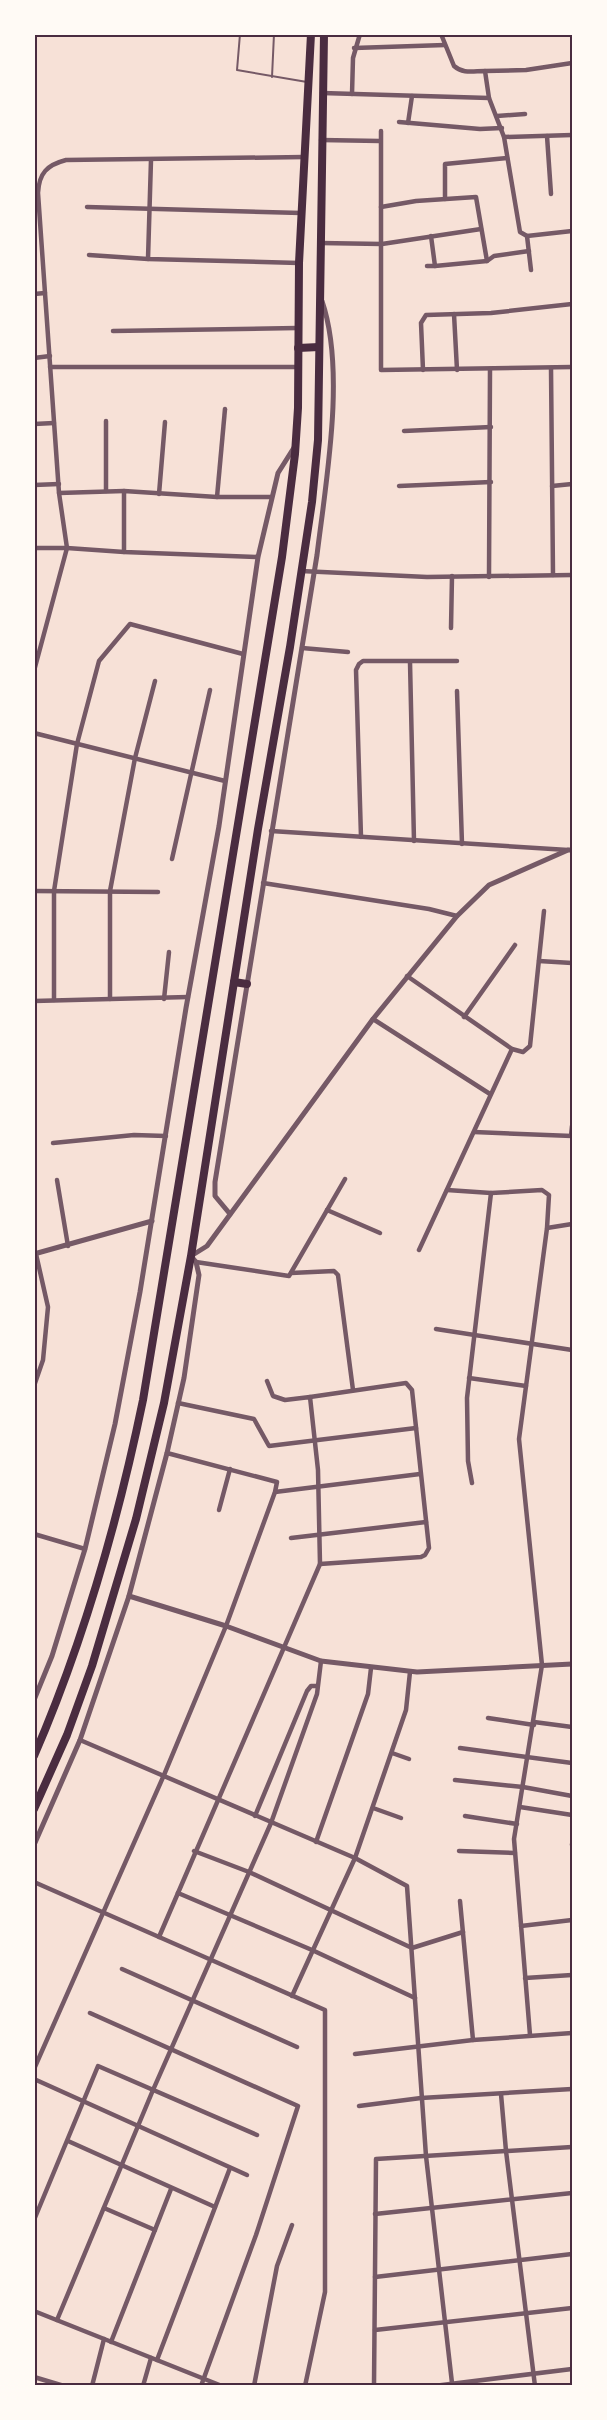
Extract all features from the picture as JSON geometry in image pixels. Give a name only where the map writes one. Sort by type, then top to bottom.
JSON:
[{"type":"highway","points":[[34,1756],[72,1658],[98,1575],[129,1464],[143,1400],[282,557],[296,443],[299,263],[311,34]]},
{"type":"highway","points":[[34,1809],[38,1788],[67,1735],[92,1666],[136,1519],[164,1403],[193,1259],[234,982],[312,502],[318,440],[324,34]]},
{"type":"highway","points":[[298,348],[319,347]]},
{"type":"highway","points":[[234,982],[247,984]]},
{"type":"street","points":[[352,94],[354,48],[360,34]]},
{"type":"street","points":[[441,34],[454,66],[460,71],[526,70],[573,63]]},
{"type":"street","points":[[354,48],[445,45]]},
{"type":"street","points":[[485,71],[489,98],[504,137],[519,228],[523,235],[527,236],[573,231]]},
{"type":"street","points":[[322,93],[489,98]]},
{"type":"street","points":[[408,123],[412,96]]},
{"type":"street","points":[[497,116],[525,114]]},
{"type":"street","points":[[399,122],[480,129],[502,128]]},
{"type":"street","points":[[381,131],[381,370],[573,367]]},
{"type":"street","points":[[504,137],[573,135]]},
{"type":"street","points":[[546,136],[551,194]]},
{"type":"street","points":[[321,140],[380,141]]},
{"type":"street","points":[[34,671],[68,548],[59,493],[42,238],[36,193],[43,171],[52,164],[66,160],[304,157]]},
{"type":"street","points":[[445,199],[445,164],[507,158]]},
{"type":"street","points":[[148,259],[151,160]]},
{"type":"street","points":[[381,207],[416,201],[476,197],[487,261]]},
{"type":"street","points":[[87,207],[301,213]]},
{"type":"street","points":[[320,243],[382,244],[481,229]]},
{"type":"street","points":[[431,236],[435,266]]},
{"type":"street","points":[[527,236],[531,270]]},
{"type":"street","points":[[34,238],[42,238]]},
{"type":"street","points":[[427,267],[487,261],[495,256],[529,251]]},
{"type":"street","points":[[89,255],[299,263]]},
{"type":"street","points":[[34,294],[45,293]]},
{"type":"street","points":[[230,1214],[215,1196],[215,1182],[314,573],[330,431],[333,353],[330,324],[320,294]]},
{"type":"street","points":[[423,370],[422,318],[426,315],[491,313],[573,304]]},
{"type":"street","points":[[454,314],[457,370]]},
{"type":"street","points":[[113,331],[297,328]]},
{"type":"street","points":[[34,358],[50,357]]},
{"type":"street","points":[[50,367],[298,367]]},
{"type":"street","points":[[551,368],[553,575]]},
{"type":"street","points":[[489,577],[490,369]]},
{"type":"street","points":[[217,497],[225,409]]},
{"type":"street","points":[[106,421],[106,491]]},
{"type":"street","points":[[159,494],[165,422]]},
{"type":"street","points":[[34,424],[54,423]]},
{"type":"street","points":[[404,431],[491,427]]},
{"type":"street","points":[[34,1700],[52,1656],[85,1549],[115,1424],[152,1221],[225,781],[258,557],[278,473],[296,443]]},
{"type":"street","points":[[399,486],[491,482]]},
{"type":"street","points":[[34,485],[59,484]]},
{"type":"street","points":[[552,486],[573,484]]},
{"type":"street","points":[[59,493],[124,491],[217,497],[271,497]]},
{"type":"street","points":[[124,491],[124,552]]},
{"type":"street","points":[[34,548],[258,557]]},
{"type":"street","points":[[301,571],[489,577],[573,575]]},
{"type":"street","points":[[451,628],[452,576]]},
{"type":"street","points":[[54,1000],[54,891],[77,744],[99,661],[130,624],[243,654]]},
{"type":"street","points":[[302,648],[348,652]]},
{"type":"street","points":[[361,837],[356,670],[359,664],[363,661],[457,661]]},
{"type":"street","points":[[410,662],[414,841]]},
{"type":"street","points":[[110,999],[110,891],[135,758],[155,681]]},
{"type":"street","points":[[172,859],[210,690]]},
{"type":"street","points":[[457,691],[462,844]]},
{"type":"street","points":[[34,733],[225,781]]},
{"type":"street","points":[[271,831],[570,850]]},
{"type":"street","points":[[193,1259],[207,1246],[373,1019],[457,916],[489,885],[570,850]]},
{"type":"street","points":[[263,883],[429,909],[457,916]]},
{"type":"street","points":[[34,891],[158,892]]},
{"type":"street","points":[[407,976],[512,1050],[523,1052],[530,1046],[544,911]]},
{"type":"street","points":[[464,1017],[514,945]]},
{"type":"street","points":[[164,999],[169,952]]},
{"type":"street","points":[[539,961],[573,963]]},
{"type":"street","points":[[34,1001],[188,997]]},
{"type":"street","points":[[373,1019],[490,1094]]},
{"type":"street","points":[[419,1250],[512,1050]]},
{"type":"street","points":[[474,1132],[572,1136],[573,1126]]},
{"type":"street","points":[[53,1143],[134,1135],[166,1136]]},
{"type":"street","points":[[193,1259],[289,1276],[345,1179]]},
{"type":"street","points":[[57,1180],[68,1246]]},
{"type":"street","points":[[447,1190],[491,1193],[542,1190],[547,1192],[547,1228],[519,1439],[542,1665],[529,1758],[514,1839],[530,2035]]},
{"type":"street","points":[[472,1483],[467,1446],[469,1378],[491,1193]]},
{"type":"street","points":[[327,1210],[380,1233]]},
{"type":"street","points":[[34,1386],[43,1360],[48,1307],[35,1254],[152,1221]]},
{"type":"street","points":[[547,1228],[573,1224]]},
{"type":"street","points":[[34,1845],[80,1740],[129,1596],[167,1453],[184,1378],[199,1275],[193,1259]]},
{"type":"street","points":[[290,1273],[334,1271],[338,1275],[353,1390]]},
{"type":"street","points":[[435,1329],[573,1350]]},
{"type":"street","points":[[469,1378],[526,1386]]},
{"type":"street","points":[[267,1381],[273,1396],[280,1399],[406,1383],[412,1390],[429,1548],[421,1557],[320,1564]]},
{"type":"street","points":[[159,1937],[194,1851],[320,1564],[318,1487],[310,1397]]},
{"type":"street","points":[[178,1403],[254,1419],[269,1446],[416,1428]]},
{"type":"street","points":[[34,2069],[105,1913],[164,1775],[226,1626],[275,1492],[277,1482],[167,1453]]},
{"type":"street","points":[[219,1510],[230,1468]]},
{"type":"street","points":[[275,1492],[420,1474]]},
{"type":"street","points":[[291,1538],[426,1522]]},
{"type":"street","points":[[34,1534],[85,1549]]},
{"type":"street","points":[[129,1596],[226,1626],[321,1660],[371,1668],[410,1672],[573,1664]]},
{"type":"street","points":[[57,2320],[153,2090],[271,1823],[316,1694],[321,1660]]},
{"type":"street","points":[[316,1842],[368,1694],[371,1668]]},
{"type":"street","points":[[292,1996],[355,1858],[406,1710],[410,1672]]},
{"type":"street","points":[[255,1816],[307,1691],[311,1686],[316,1686]]},
{"type":"street","points":[[488,1718],[573,1728]]},
{"type":"street","points":[[80,1740],[355,1858],[407,1886],[426,2156],[452,2383]]},
{"type":"street","points":[[460,1748],[573,1763]]},
{"type":"street","points":[[392,1753],[410,1759]]},
{"type":"street","points":[[455,1780],[523,1787],[573,1796]]},
{"type":"street","points":[[520,1807],[573,1815]]},
{"type":"street","points":[[373,1808],[401,1818]]},
{"type":"street","points":[[465,1816],[516,1824]]},
{"type":"street","points":[[194,1851],[249,1872],[412,1948],[463,1932]]},
{"type":"street","points":[[459,1851],[515,1853]]},
{"type":"street","points":[[34,1882],[325,2010],[325,2292],[305,2385]]},
{"type":"street","points":[[178,1893],[312,1950],[415,1998]]},
{"type":"street","points":[[460,1901],[473,2040]]},
{"type":"street","points":[[521,1926],[573,1920]]},
{"type":"street","points":[[122,1969],[297,2046]]},
{"type":"street","points":[[525,1978],[573,1975]]},
{"type":"street","points":[[90,2013],[298,2106],[256,2235],[201,2385]]},
{"type":"street","points":[[355,2054],[473,2040],[573,2033]]},
{"type":"street","points":[[34,2220],[98,2066],[257,2135]]},
{"type":"street","points":[[34,2079],[247,2175]]},
{"type":"street","points":[[359,2106],[421,2098],[573,2090]]},
{"type":"street","points":[[501,2094],[534,2385]]},
{"type":"street","points":[[68,2141],[121,2167],[215,2207]]},
{"type":"street","points":[[375,2385],[376,2159],[573,2147]]},
{"type":"street","points":[[157,2360],[230,2168]]},
{"type":"street","points":[[111,2342],[171,2189]]},
{"type":"street","points":[[375,2214],[573,2193]]},
{"type":"street","points":[[104,2208],[155,2230]]},
{"type":"street","points":[[254,2385],[277,2266],[292,2225]]},
{"type":"street","points":[[375,2277],[573,2254]]},
{"type":"street","points":[[375,2330],[573,2308]]},
{"type":"street","points":[[34,2311],[222,2385]]},
{"type":"street","points":[[92,2385],[104,2339]]},
{"type":"street","points":[[143,2385],[151,2358]]},
{"type":"street","points":[[434,2385],[573,2369]]},
{"type":"street","points":[[36,2385],[36,2378],[63,2385]]},
{"type":"lane","points":[[240,34],[237,70],[309,82]]},
{"type":"lane","points":[[272,77],[274,34]]}]
